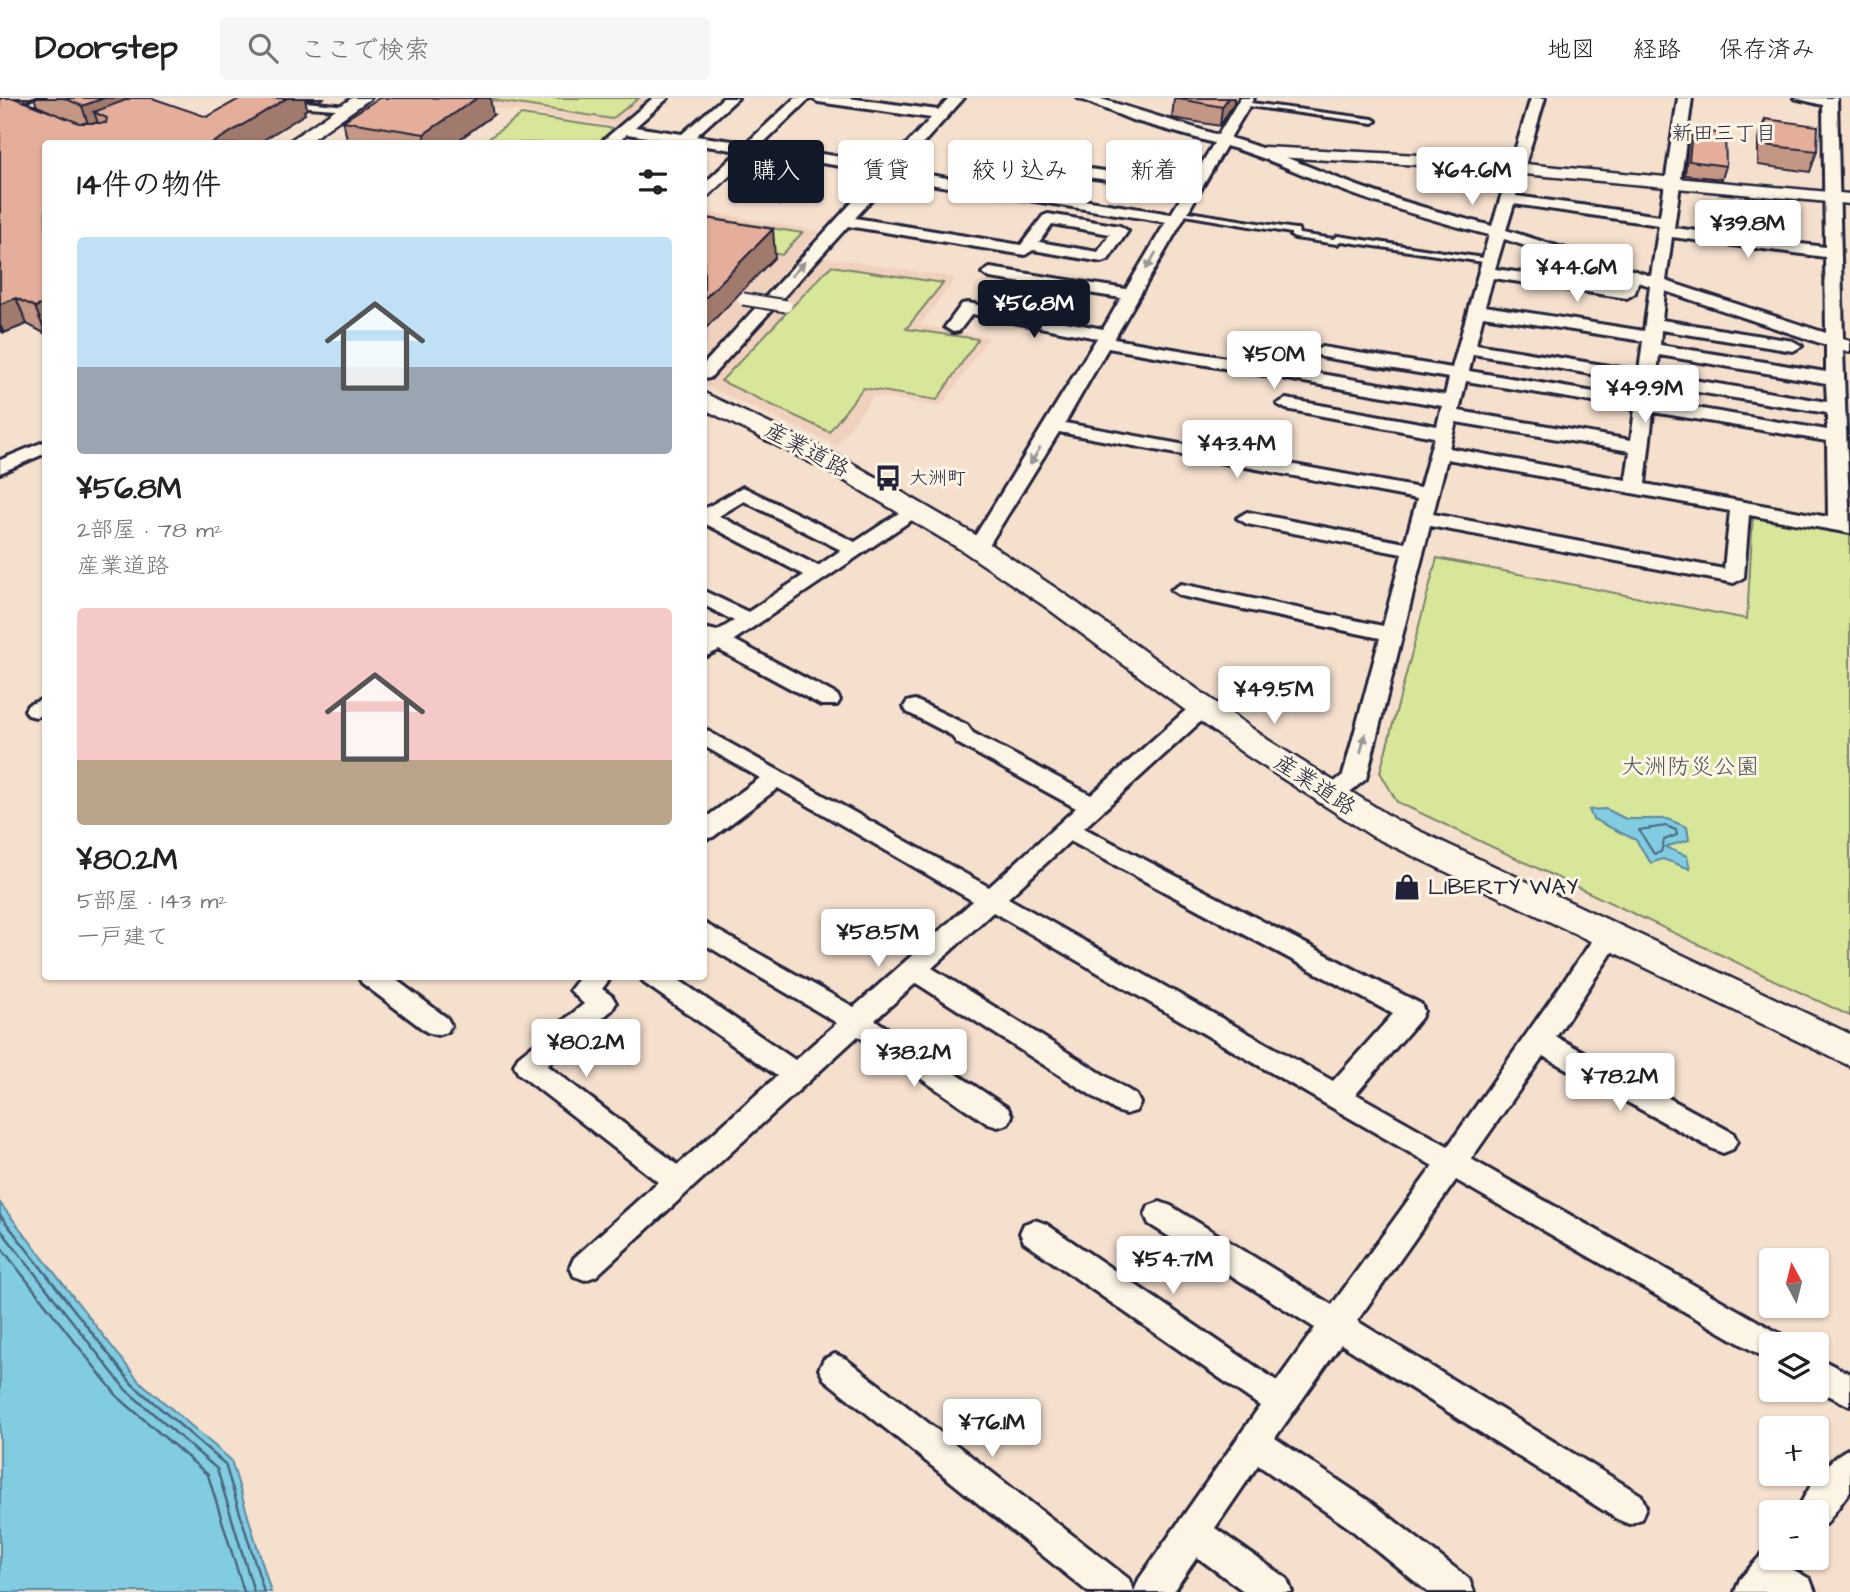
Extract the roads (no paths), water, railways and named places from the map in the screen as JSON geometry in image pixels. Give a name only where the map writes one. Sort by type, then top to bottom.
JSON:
[{"type":"main road","points":[[0,104],[22,109],[41,107]]},
{"type":"main road","name":"産業道路","points":[[707,401],[794,442],[977,549],[1328,797],[1384,828],[1850,1051]]},
{"type":"street","points":[[299,140],[363,98]]},
{"type":"street","points":[[611,140],[662,98]]},
{"type":"street","points":[[685,138],[731,98]]},
{"type":"street","points":[[758,140],[803,98]]},
{"type":"street","points":[[818,98],[942,115]]},
{"type":"street","points":[[918,140],[957,98]]},
{"type":"street","points":[[1085,98],[1137,117],[1222,138],[1264,152],[1337,183],[1424,213],[1497,232],[1842,344]]},
{"type":"street","points":[[1328,797],[1354,779],[1426,495],[1497,232],[1519,168],[1538,98]]},
{"type":"street","points":[[1635,488],[1658,283],[1685,98]]},
{"type":"street","points":[[1438,452],[1844,526],[1844,482],[1836,437],[1835,379],[1842,344],[1842,280],[1834,253],[1841,199],[1832,155],[1830,100],[1801,98]]},
{"type":"street","points":[[1202,172],[1245,101]]},
{"type":"street","points":[[623,129],[698,140]]},
{"type":"street","points":[[707,141],[728,145]]},
{"type":"street","points":[[1264,152],[1519,168],[1841,199]]},
{"type":"street","points":[[1832,155],[1850,157]]},
{"type":"street","points":[[707,189],[728,169]]},
{"type":"street","points":[[1509,198],[1834,253]]},
{"type":"street","points":[[707,371],[860,203]]},
{"type":"street","points":[[1076,203],[1177,216]]},
{"type":"street","points":[[977,549],[1054,426],[1184,203]]},
{"type":"street","points":[[844,220],[1025,250],[1028,245],[1048,219],[1120,231],[1102,257],[1028,245]]},
{"type":"street","points":[[1488,267],[1627,293],[1631,274]]},
{"type":"street","points":[[990,273],[1130,295]]},
{"type":"street","points":[[743,299],[786,306]]},
{"type":"street","points":[[953,327],[968,308],[1448,416],[1640,447]]},
{"type":"street","points":[[1476,310],[1652,337],[1835,379]]},
{"type":"street","points":[[1652,337],[1793,346]]},
{"type":"street","points":[[1466,348],[1836,409]]},
{"type":"street","points":[[1322,352],[1836,437]]},
{"type":"street","points":[[1286,404],[1448,416]]},
{"type":"street","points":[[1054,426],[1426,495]]},
{"type":"street","points":[[0,467],[42,448]]},
{"type":"street","points":[[707,515],[743,493],[854,549]]},
{"type":"street","points":[[1420,518],[1734,577],[1740,507]]},
{"type":"street","points":[[708,641],[748,620],[915,511]]},
{"type":"street","points":[[707,517],[818,574]]},
{"type":"street","points":[[1247,518],[1412,550]]},
{"type":"street","points":[[1181,590],[1391,634]]},
{"type":"street","points":[[707,599],[748,620]]},
{"type":"street","points":[[708,641],[829,701]]},
{"type":"street","points":[[915,707],[960,730],[965,738],[1093,807]]},
{"type":"street","points":[[586,1266],[1203,707]]},
{"type":"street","points":[[707,738],[1759,1338]]},
{"type":"street","points":[[708,823],[776,778]]},
{"type":"street","points":[[1068,830],[1410,1011],[1337,1096]]},
{"type":"street","points":[[707,934],[856,1021],[998,1116]]},
{"type":"street","points":[[1152,1592],[1281,1402],[1539,1041],[1610,935]]},
{"type":"street","points":[[914,969],[1126,1103]]},
{"type":"street","points":[[376,980],[437,1025]]},
{"type":"street","points":[[590,980],[583,990],[603,1003],[528,1065],[679,1182]]},
{"type":"street","points":[[659,980],[797,1075]]},
{"type":"street","points":[[1539,1041],[1723,1141]]},
{"type":"street","points":[[1160,1215],[1629,1507]]},
{"type":"street","points":[[1035,1233],[1281,1402]]},
{"type":"street","points":[[835,1369],[1116,1592]]},
{"type":"street","points":[[1829,1379],[1850,1391]]},
{"type":"street","points":[[1254,1443],[1360,1515],[1456,1592]]},
{"type":"street","points":[[1823,1500],[1850,1464]]},
{"type":"street","points":[[1193,1533],[1274,1592]]},
{"type":"street","points":[[1766,1574],[1797,1592]]},
{"type":"lane","points":[[261,108],[268,99],[348,108]]},
{"type":"lane","points":[[1245,101],[1373,121]]},
{"type":"lane","points":[[1177,216],[1295,231],[1295,236],[1337,242],[1338,237],[1488,267]]},
{"type":"water","points":[[1606,809],[1626,819],[1667,819],[1687,827],[1689,840],[1665,847],[1687,856],[1690,869],[1663,859],[1651,863],[1636,840],[1593,819],[1589,810]]},
{"type":"water","points":[[0,1203],[138,1380],[231,1460],[271,1592],[0,1592]]},
{"type":"place","name":"大洲町","points":[[888,478]]},
{"type":"place","name":"LIBERTY WAY","points":[[1407,887]]},
{"type":"district","name":"新田三丁目","points":[[1724,133]]},
{"type":"park label","name":"大洲防災公園","points":[[1690,767]]}]
